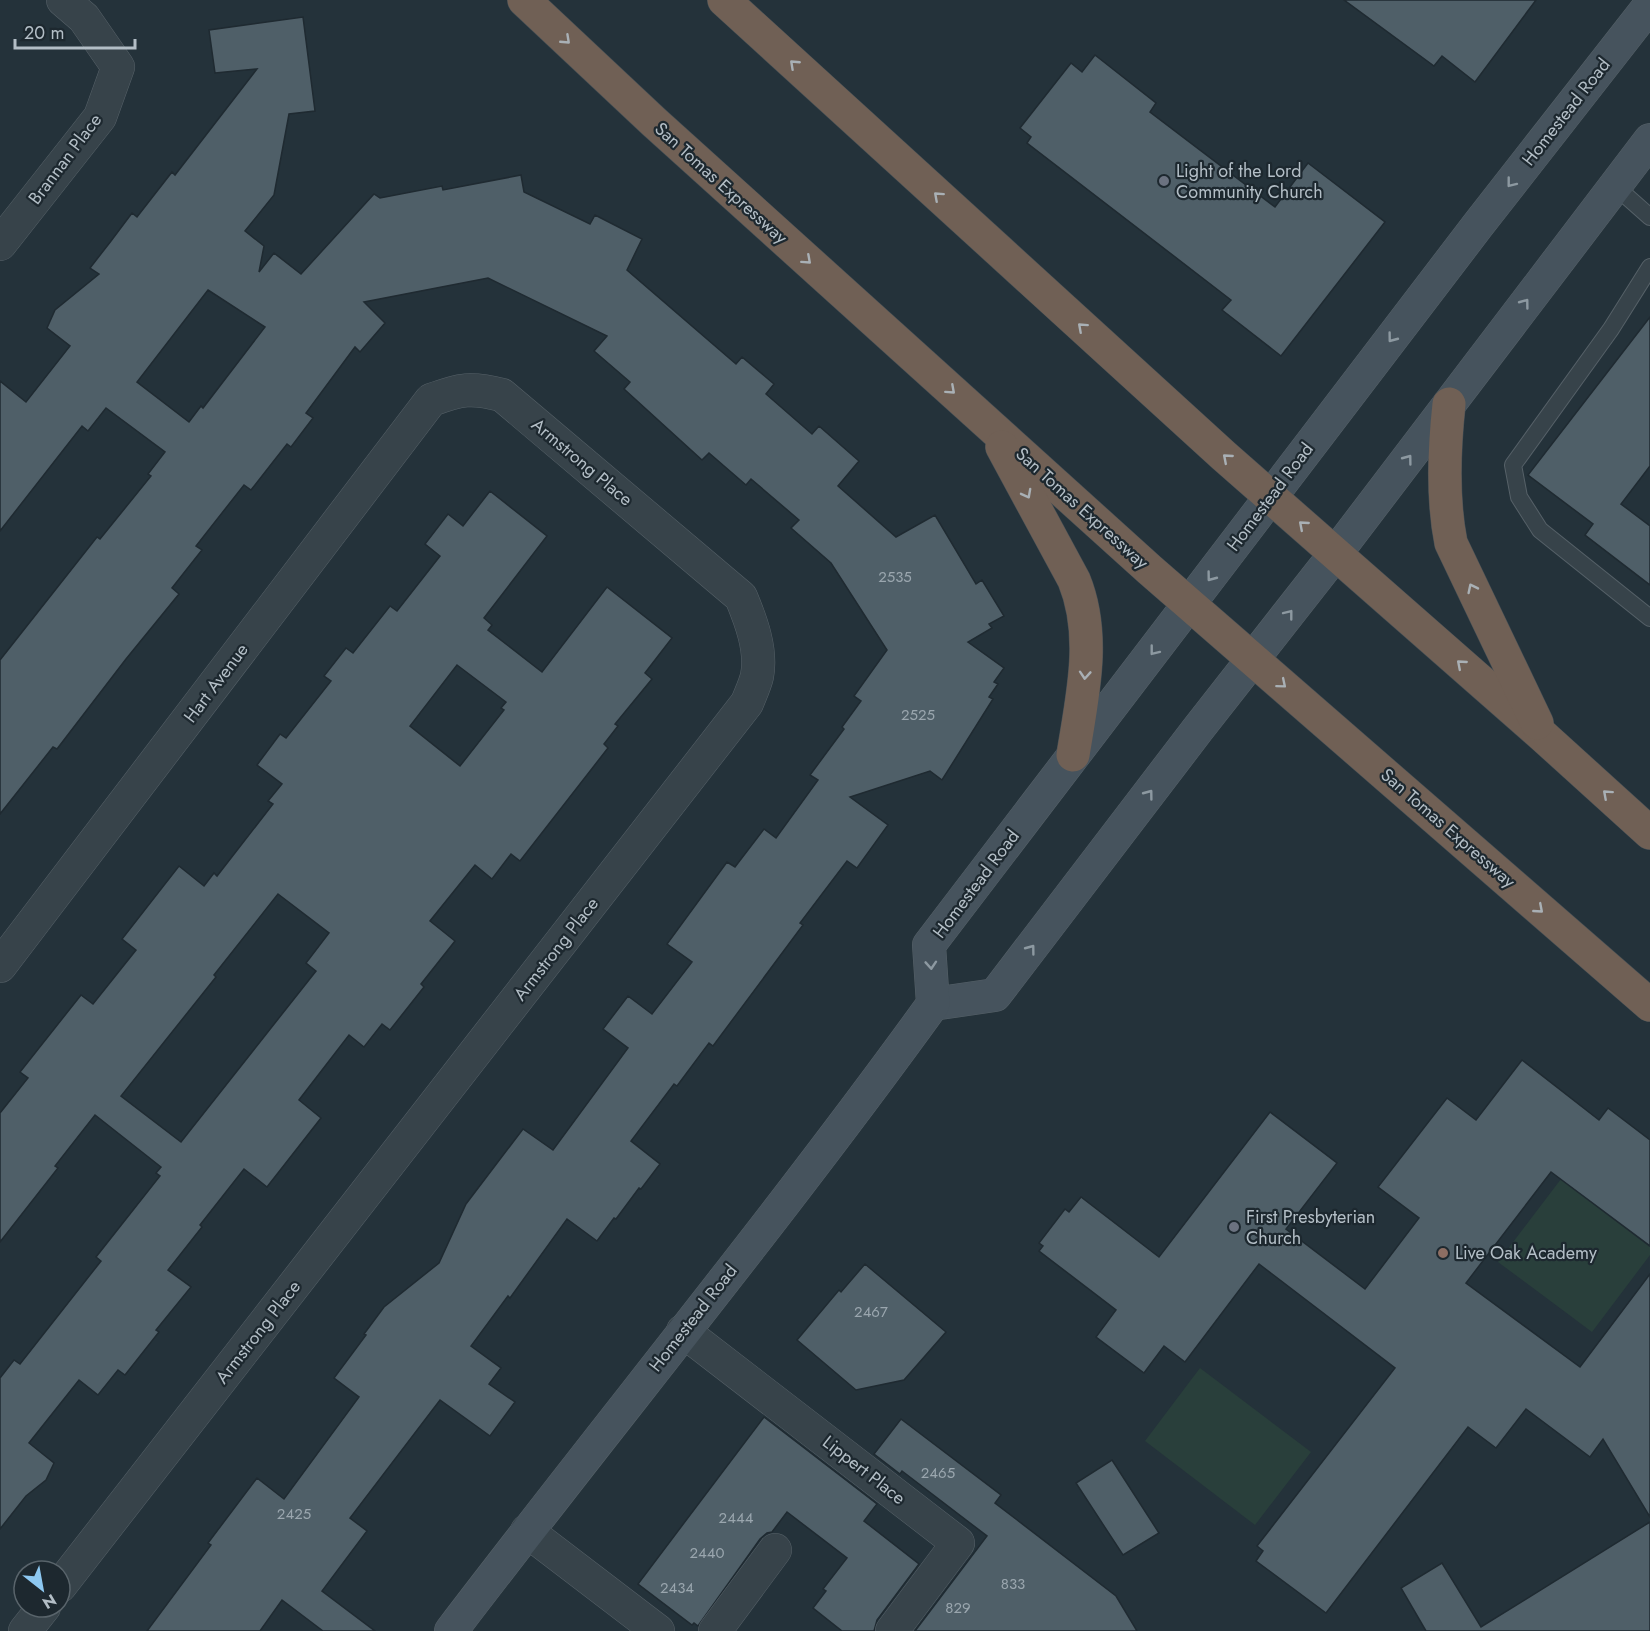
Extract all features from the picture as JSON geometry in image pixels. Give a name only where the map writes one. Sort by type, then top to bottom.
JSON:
[{"type":"highway","name":"San Tomas Expressway","points":[[524,0],[654,122],[1189,605],[1650,1005]]},
{"type":"highway","points":[[724,0],[879,143],[1271,496],[1650,833]]},
{"type":"highway","points":[[1449,404],[1445,447],[1447,524],[1451,543],[1543,736]]},
{"type":"highway","points":[[989,424],[1074,580],[1081,598],[1086,621],[1086,650],[1084,684],[1073,755]]},
{"type":"main road","name":"Homestead Road","points":[[452,1631],[858,1106],[933,1004],[929,945],[1478,225],[1650,5]]},
{"type":"main road","points":[[933,1004],[995,995],[1336,553],[1650,140]]},
{"type":"street","name":"Brannan Place","points":[[0,244],[100,117],[118,67],[84,18],[63,0]]},
{"type":"street","name":"Armstrong Place","points":[[72,1571],[747,703],[757,675],[757,648],[751,621],[741,597],[502,395],[476,389],[431,400]]},
{"type":"street","name":"Hart Avenue","points":[[0,966],[431,400]]},
{"type":"street","name":"Lippert Place","points":[[683,1331],[958,1543],[892,1631]]},
{"type":"street","points":[[527,1532],[658,1631]]},
{"type":"street","points":[[715,1631],[775,1550]]},
{"type":"street","points":[[25,1631],[34,1619]]},
{"type":"lane","points":[[1615,186],[1650,216]]},
{"type":"lane","points":[[1650,267],[1611,329],[1513,465],[1520,497],[1540,530],[1650,618]]},
{"type":"green space","points":[[1561,1179],[1650,1247],[1650,1255],[1592,1332],[1498,1262]]},
{"type":"green space","points":[[1200,1368],[1311,1452],[1255,1525],[1145,1441]]},
{"type":"building","points":[[1344,0],[1536,0],[1475,82],[1442,56],[1434,66]]},
{"type":"building","points":[[303,17],[315,111],[289,114],[274,195],[245,231],[264,246],[259,272],[274,253],[301,274],[374,194],[380,198],[442,186],[443,190],[521,175],[524,192],[590,224],[595,215],[642,239],[627,270],[736,364],[742,357],[774,384],[766,394],[812,434],[819,426],[859,461],[838,486],[896,537],[935,515],[976,584],[982,580],[1004,616],[989,624],[992,628],[968,642],[1004,668],[994,682],[998,684],[989,697],[993,699],[942,780],[930,771],[850,797],[888,825],[857,868],[847,861],[800,923],[803,925],[713,1046],[709,1043],[677,1086],[674,1084],[631,1141],[660,1164],[597,1241],[567,1219],[510,1298],[508,1296],[471,1346],[501,1368],[489,1384],[515,1402],[490,1436],[440,1400],[350,1518],[367,1531],[322,1591],[375,1631],[323,1631],[282,1600],[260,1631],[147,1631],[211,1545],[208,1543],[257,1478],[284,1499],[359,1397],[334,1378],[384,1307],[439,1263],[466,1204],[523,1129],[553,1150],[628,1048],[603,1029],[628,996],[652,1014],[692,962],[667,944],[727,862],[735,867],[764,829],[776,838],[818,780],[810,775],[844,729],[842,727],[861,701],[854,696],[887,650],[831,563],[791,528],[799,520],[751,479],[746,485],[709,453],[702,460],[624,389],[630,382],[594,351],[607,336],[488,278],[364,302],[385,323],[360,352],[355,347],[306,413],[313,418],[291,447],[287,444],[251,490],[244,485],[196,546],[202,550],[172,588],[179,594],[57,749],[53,747],[0,814],[0,660],[97,537],[100,539],[151,476],[148,474],[165,452],[106,408],[88,431],[82,426],[0,531],[0,381],[26,402],[70,346],[47,328],[55,310],[99,274],[90,268],[132,213],[137,217],[172,172],[175,175],[257,69],[215,73],[209,30]],"holes":[[[208,290],[265,327],[203,408],[201,406],[189,422],[137,382]]]},
{"type":"building","points":[[1095,55],[1156,103],[1150,112],[1275,207],[1308,163],[1385,222],[1281,356],[1222,310],[1231,300],[1027,143],[1031,137],[1020,128],[1071,63],[1082,72]]},
{"type":"building","points":[[1650,317],[1650,466],[1621,504],[1650,526],[1650,585],[1585,535],[1593,524],[1528,475]]},
{"type":"building","points":[[490,491],[547,536],[484,618],[492,625],[488,630],[542,672],[607,587],[672,638],[645,673],[652,679],[615,724],[618,726],[604,744],[608,748],[520,861],[511,854],[492,879],[475,865],[430,921],[455,941],[421,984],[424,987],[390,1030],[382,1024],[364,1047],[349,1035],[299,1100],[321,1118],[267,1187],[244,1169],[200,1225],[202,1227],[168,1270],[191,1287],[156,1330],[159,1332],[125,1375],[118,1370],[98,1395],[79,1380],[29,1443],[54,1463],[46,1480],[26,1496],[0,1529],[0,1378],[14,1360],[20,1364],[101,1261],[96,1257],[160,1176],[156,1173],[161,1167],[95,1115],[55,1166],[58,1168],[0,1242],[0,1113],[28,1078],[20,1072],[81,995],[93,1004],[136,950],[122,939],[179,866],[204,886],[214,873],[217,876],[273,804],[268,801],[282,784],[257,765],[280,734],[286,738],[331,681],[324,676],[346,648],[353,653],[390,606],[397,611],[440,556],[425,544],[448,514],[463,526]],"holes":[[[457,665],[506,702],[501,708],[504,710],[460,766],[410,726]],[[278,894],[329,933],[306,963],[316,971],[181,1142],[121,1096],[216,977],[214,975]]]},
{"type":"building","points":[[1522,1060],[1599,1120],[1608,1108],[1650,1140],[1650,1246],[1551,1172],[1466,1283],[1580,1367],[1650,1274],[1650,1517],[1603,1439],[1590,1457],[1526,1409],[1496,1448],[1468,1427],[1326,1613],[1256,1561],[1263,1551],[1257,1546],[1395,1368],[1259,1264],[1185,1362],[1164,1346],[1144,1373],[1096,1337],[1116,1310],[1039,1251],[1043,1246],[1039,1243],[1065,1209],[1069,1212],[1081,1197],[1159,1257],[1270,1112],[1337,1163],[1286,1229],[1365,1289],[1419,1218],[1378,1187],[1447,1098],[1476,1120]]},
{"type":"building","points":[[865,1264],[946,1332],[904,1380],[856,1390],[797,1340],[839,1290],[841,1292]]},
{"type":"building","points":[[764,1417],[877,1504],[864,1521],[919,1564],[877,1620],[874,1631],[842,1631],[813,1608],[826,1591],[823,1589],[847,1558],[787,1512],[772,1532],[760,1539],[698,1626],[694,1623],[692,1625],[638,1584]]},
{"type":"building","points":[[901,1419],[1001,1495],[995,1503],[1116,1596],[1137,1631],[915,1631],[987,1536],[902,1471],[900,1474],[874,1454]]},
{"type":"building","points":[[1112,1460],[1159,1533],[1123,1555],[1076,1483]]},
{"type":"building","points":[[1650,1522],[1650,1631],[1426,1631],[1401,1588],[1442,1563],[1481,1627]]},
{"type":"place","name":"Light of the Lord Community Church","points":[[1164,181]]},
{"type":"place","name":"First Presbyterian Church","points":[[1234,1227]]},
{"type":"place","name":"Live Oak Academy","points":[[1443,1253]]}]
